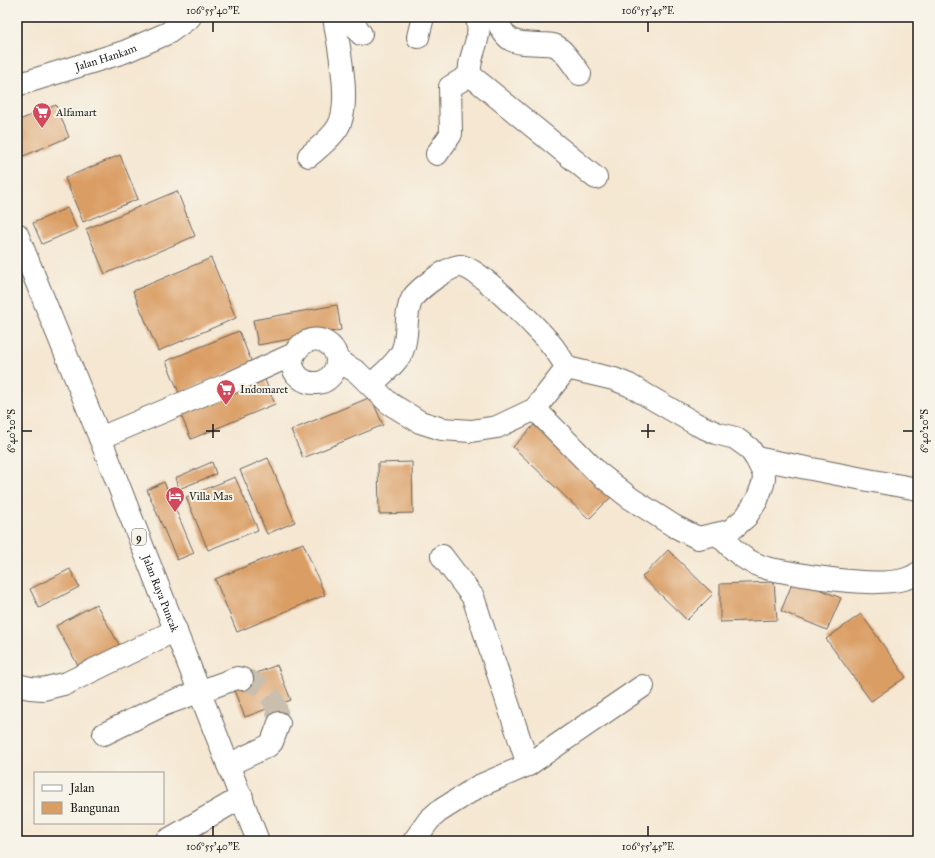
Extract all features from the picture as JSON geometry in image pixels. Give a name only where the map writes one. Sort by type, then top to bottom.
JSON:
[{"type":"main road","name":"Jalan Hankam","points":[[17,85],[124,52],[168,33],[190,17]]},
{"type":"main road","points":[[309,156],[328,140],[338,127],[343,114],[344,90],[334,17]]},
{"type":"main road","points":[[470,75],[470,66],[478,34],[476,17]]},
{"type":"main road","points":[[496,17],[502,32],[509,39],[524,44],[549,44],[558,47],[580,74]]},
{"type":"main road","points":[[437,154],[451,134],[450,87],[470,75]]},
{"type":"main road","points":[[470,75],[596,178]]},
{"type":"main road","name":"Jalan Raya Puncak","points":[[17,234],[100,438],[258,841]]},
{"type":"main road","points":[[371,386],[400,356],[403,349],[409,306],[412,298],[443,272],[456,266],[462,266],[474,272],[498,292],[542,334],[560,356],[567,368],[614,379],[629,385],[696,424],[740,441],[749,448],[756,458],[763,472],[763,484],[753,508],[738,526],[730,531],[698,538],[674,526],[630,498],[597,472],[535,409]]},
{"type":"main road","points":[[314,339],[322,340],[330,345],[335,352],[337,360],[336,370],[330,378],[321,383],[311,384],[302,380],[296,373],[292,364],[294,354],[298,346],[305,341],[314,339]]},
{"type":"main road","points":[[100,438],[226,385],[294,354]]},
{"type":"main road","points":[[337,360],[357,372],[389,403],[406,415],[420,422],[442,429],[471,431],[497,427],[535,409],[567,368]]},
{"type":"main road","points":[[756,458],[918,489]]},
{"type":"main road","points":[[718,534],[740,556],[759,566],[770,569],[854,582],[904,579],[918,573]]},
{"type":"main road","points":[[442,556],[473,597],[528,765]]},
{"type":"main road","points":[[17,685],[43,689],[67,683],[176,630]]},
{"type":"main road","points":[[104,734],[198,691],[237,678],[242,679]]},
{"type":"main road","points":[[414,841],[429,820],[438,812],[479,786],[528,765],[643,686]]},
{"type":"main road","points":[[228,765],[268,746],[272,742],[279,723]]},
{"type":"main road","points":[[166,841],[242,797]]},
{"type":"building","name":"Alfamart","points":[[56,105],[69,137],[21,157],[17,148],[17,121]]},
{"type":"building","points":[[120,155],[138,199],[83,222],[65,178]]},
{"type":"building","points":[[177,191],[195,236],[105,274],[86,229]]},
{"type":"building","points":[[67,208],[77,229],[42,244],[33,223]]},
{"type":"building","points":[[211,258],[236,318],[158,351],[133,291]]},
{"type":"building","points":[[337,305],[341,330],[258,345],[253,320]]},
{"type":"building","points":[[239,331],[252,363],[179,393],[166,361]]},
{"type":"building","name":"Indomaret","points":[[262,373],[275,404],[191,439],[178,408]]},
{"type":"building","points":[[371,397],[383,425],[303,458],[291,430]]},
{"type":"building","points":[[534,425],[611,497],[589,519],[513,447]]},
{"type":"building","points":[[268,458],[295,522],[267,534],[240,470]]},
{"type":"building","points":[[212,462],[216,474],[179,489],[175,478]]},
{"type":"building","points":[[412,462],[413,513],[379,514],[378,463]]},
{"type":"building","points":[[235,477],[258,530],[208,550],[186,497]]},
{"type":"building","points":[[164,482],[194,553],[177,560],[147,490]]},
{"type":"building","points":[[303,543],[325,595],[237,632],[215,579]]},
{"type":"building","points":[[668,550],[713,594],[687,620],[642,577]]},
{"type":"building","points":[[70,569],[79,587],[39,608],[30,589]]},
{"type":"building","points":[[794,579],[841,598],[827,630],[781,611]]},
{"type":"building","points":[[774,582],[777,620],[720,622],[720,584]]},
{"type":"building","points":[[96,604],[120,646],[80,669],[56,626]]},
{"type":"building","points":[[861,614],[906,677],[871,701],[826,639]]},
{"type":"building","points":[[277,665],[291,700],[245,717],[231,683]]},
{"type":"tunnel","points":[[242,679],[253,682],[267,692],[276,707],[279,723]]},
{"type":"place","name":"Alfamart","points":[[42,129]]},
{"type":"place","name":"Indomaret","points":[[226,406]]},
{"type":"place","name":"Villa Mas","points":[[175,513]]}]
